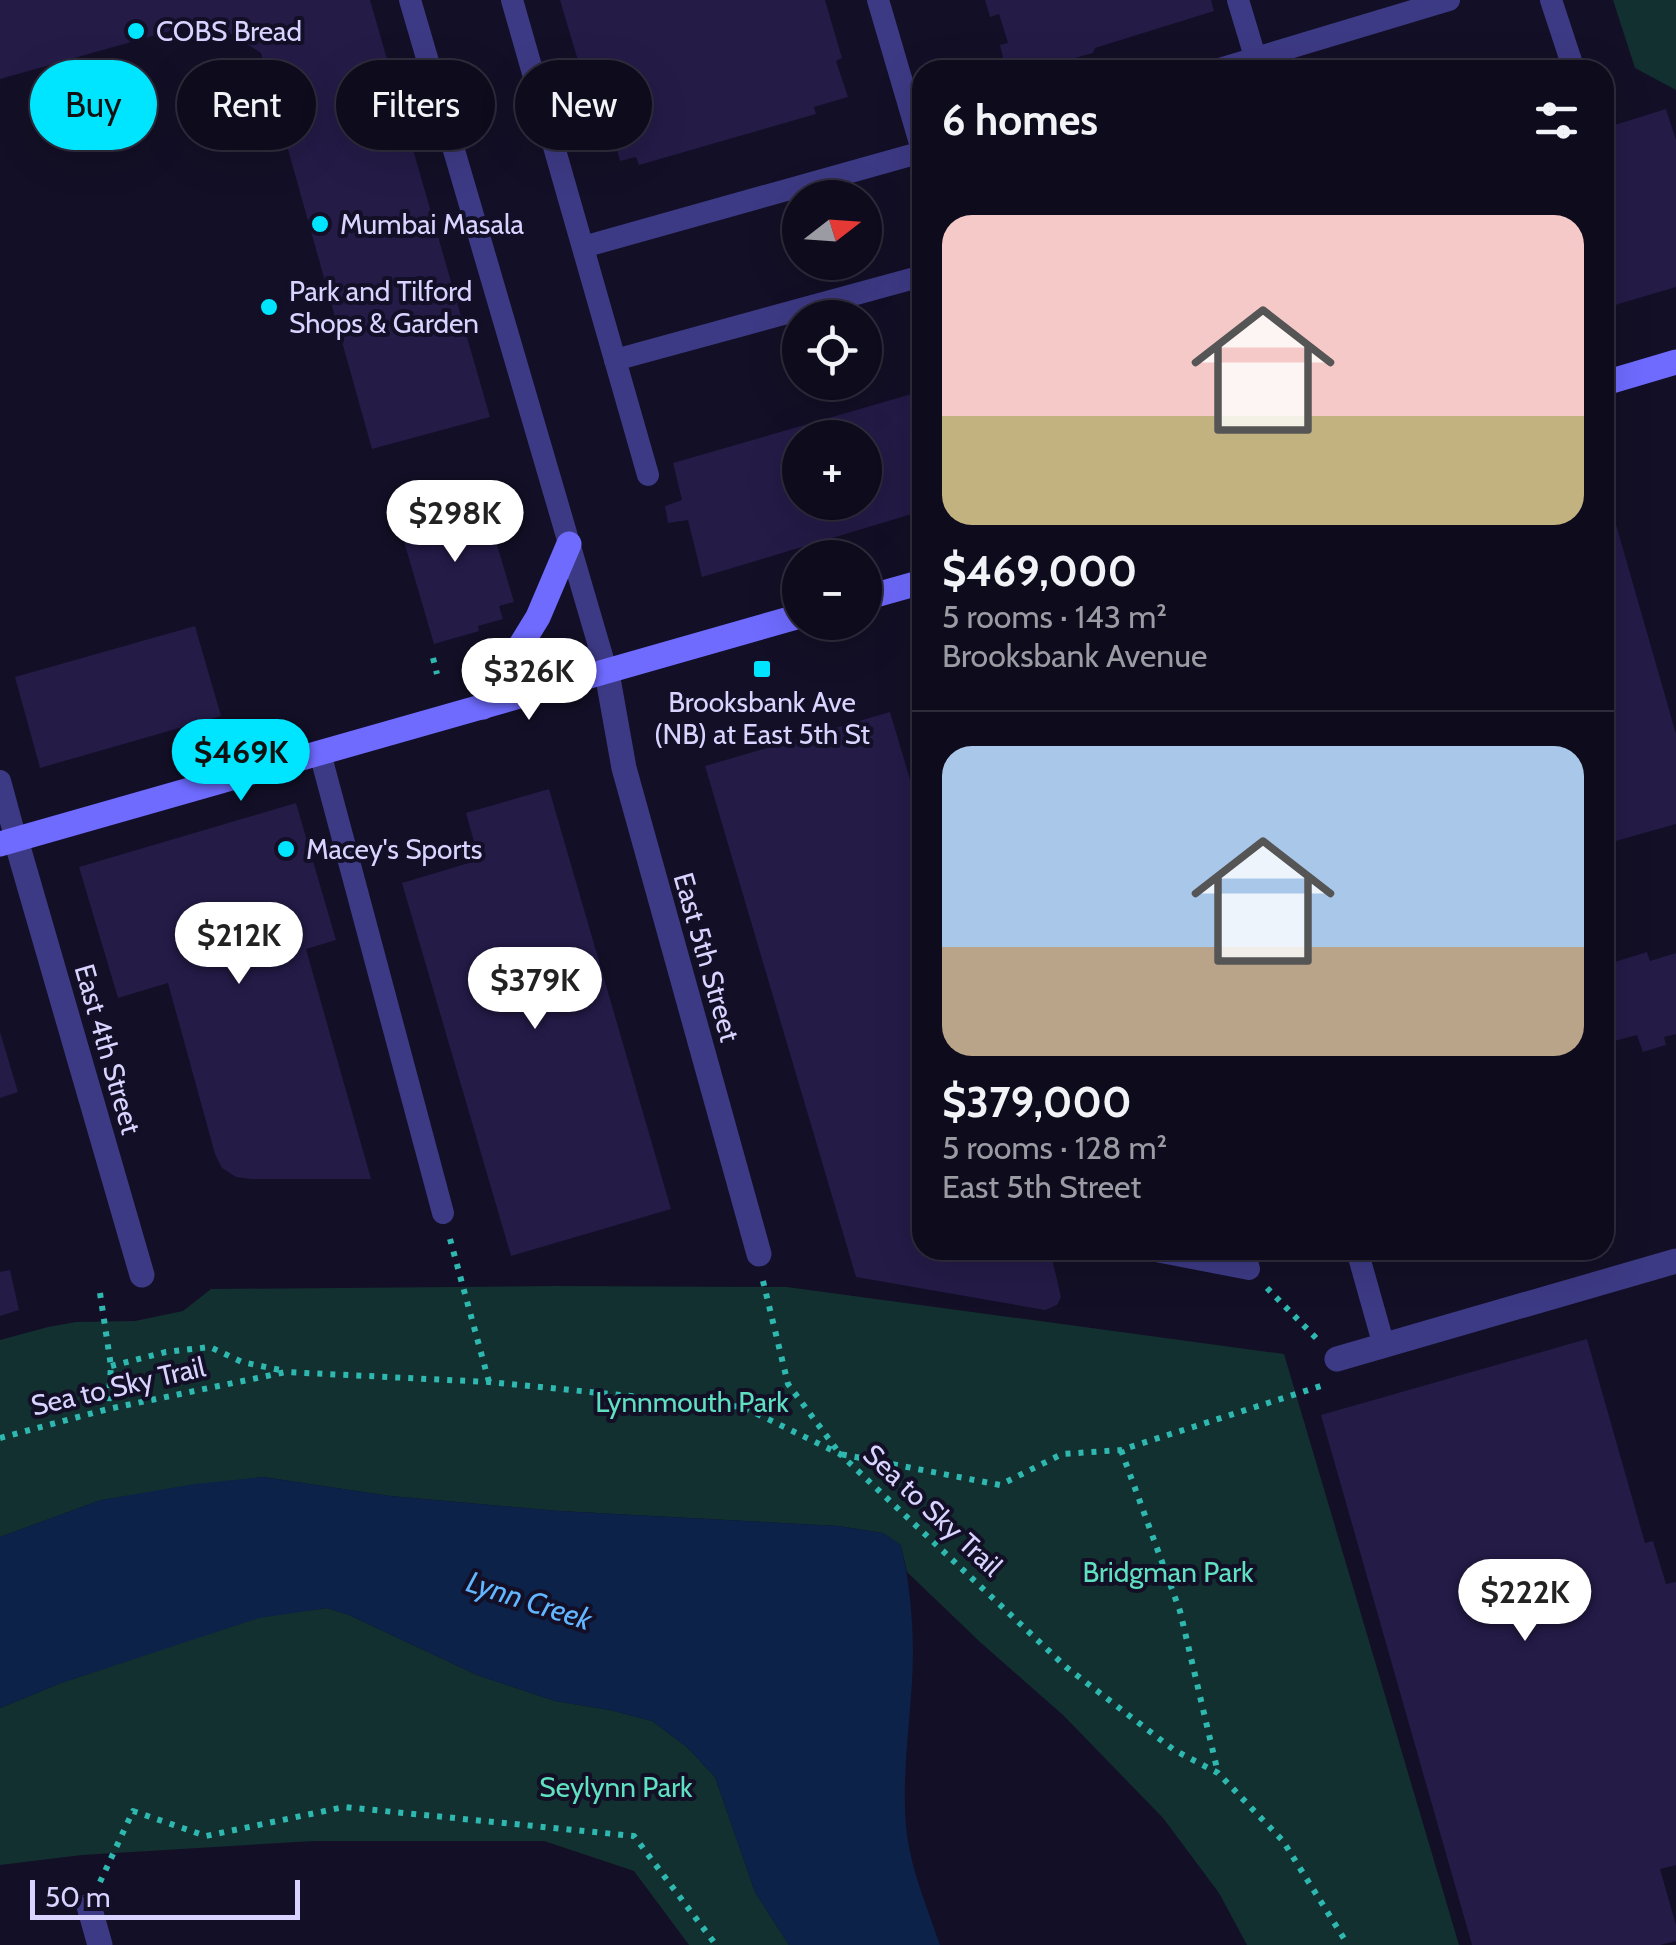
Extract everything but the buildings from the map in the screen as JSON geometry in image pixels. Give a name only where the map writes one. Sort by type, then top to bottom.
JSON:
[{"type":"main road","points":[[1614,380],[1676,362]]},
{"type":"main road","points":[[483,707],[538,617],[569,544]]},
{"type":"main road","points":[[882,593],[912,585]]},
{"type":"main road","points":[[8,842],[782,621]]},
{"type":"street","name":"East 5th Street","points":[[607,673],[624,768],[759,1254]]},
{"type":"street","name":"East 4th Street","points":[[8,842],[142,1275]]},
{"type":"street","points":[[1337,1359],[1676,1262]]},
{"type":"street","points":[[89,1906],[100,1945]]},
{"type":"lane","points":[[410,0],[607,673]]},
{"type":"lane","points":[[512,0],[648,474]]},
{"type":"lane","points":[[878,0],[912,117]]},
{"type":"lane","points":[[1238,0],[1256,60]]},
{"type":"lane","points":[[1269,60],[1449,0]]},
{"type":"lane","points":[[1551,0],[1571,60]]},
{"type":"lane","points":[[582,247],[912,154]]},
{"type":"lane","points":[[614,360],[912,279]]},
{"type":"lane","points":[[320,753],[443,1213]]},
{"type":"lane","points":[[0,781],[8,842]]},
{"type":"lane","points":[[1361,1260],[1384,1346]]},
{"type":"path","points":[[433,658],[437,674]]},
{"type":"path","points":[[443,1213],[489,1382]]},
{"type":"path","points":[[768,1299],[788,1384],[840,1454],[1000,1485],[1062,1454],[1121,1450],[1328,1384],[1337,1359],[1246,1260]]},
{"type":"path","points":[[100,1292],[111,1366],[108,1409]]},
{"type":"path","points":[[111,1366],[166,1352],[210,1347],[242,1362],[286,1372]]},
{"type":"path","name":"Sea to Sky Trail","points":[[0,1438],[108,1409],[286,1372],[489,1382],[743,1407],[840,1454],[1066,1666],[1174,1750],[1218,1773],[1283,1841],[1348,1945]]},
{"type":"path","points":[[1121,1450],[1180,1612],[1218,1773]]},
{"type":"path","points":[[89,1906],[134,1811],[206,1836],[344,1807],[634,1836],[716,1945]]},
{"type":"green space","points":[[1613,0],[1676,0],[1676,90],[1635,68]]},
{"type":"green space","points":[[787,1287],[1284,1354],[1459,1945],[1247,1945],[1219,1893],[1163,1818],[1063,1715],[907,1572],[901,1545],[883,1533],[838,1526],[559,1511],[390,1496],[263,1477],[101,1500],[0,1537],[0,1340],[76,1322],[135,1321],[183,1311],[211,1289]]},
{"type":"green space","name":"Seylynn Park","points":[[327,1608],[477,1675],[555,1701],[652,1721],[687,1747],[715,1777],[755,1892],[789,1945],[689,1945],[634,1871],[544,1841],[314,1841],[82,1855],[0,1865],[0,1708],[61,1683],[259,1617]]},
{"type":"water","name":"Lynn Creek","points":[[263,1477],[390,1496],[559,1511],[838,1526],[883,1533],[901,1545],[910,1595],[913,1648],[905,1816],[916,1877],[940,1945],[789,1945],[755,1892],[715,1777],[687,1747],[652,1721],[555,1701],[477,1675],[327,1608],[259,1618],[61,1683],[0,1708],[0,1537],[101,1500]]},
{"type":"place","name":"COBS Bread","points":[[136,31]]},
{"type":"place","name":"Mumbai Masala","points":[[320,224]]},
{"type":"place","name":"Park and Tilford Shops & Garden","points":[[269,307]]},
{"type":"place","name":"Brooksbank Ave (NB) at East 5th St","points":[[762,669]]},
{"type":"place","name":"Macey's Sports","points":[[286,849]]},
{"type":"park label","name":"Lynnmouth Park","points":[[692,1402]]},
{"type":"park label","name":"Bridgman Park","points":[[1168,1572]]}]
